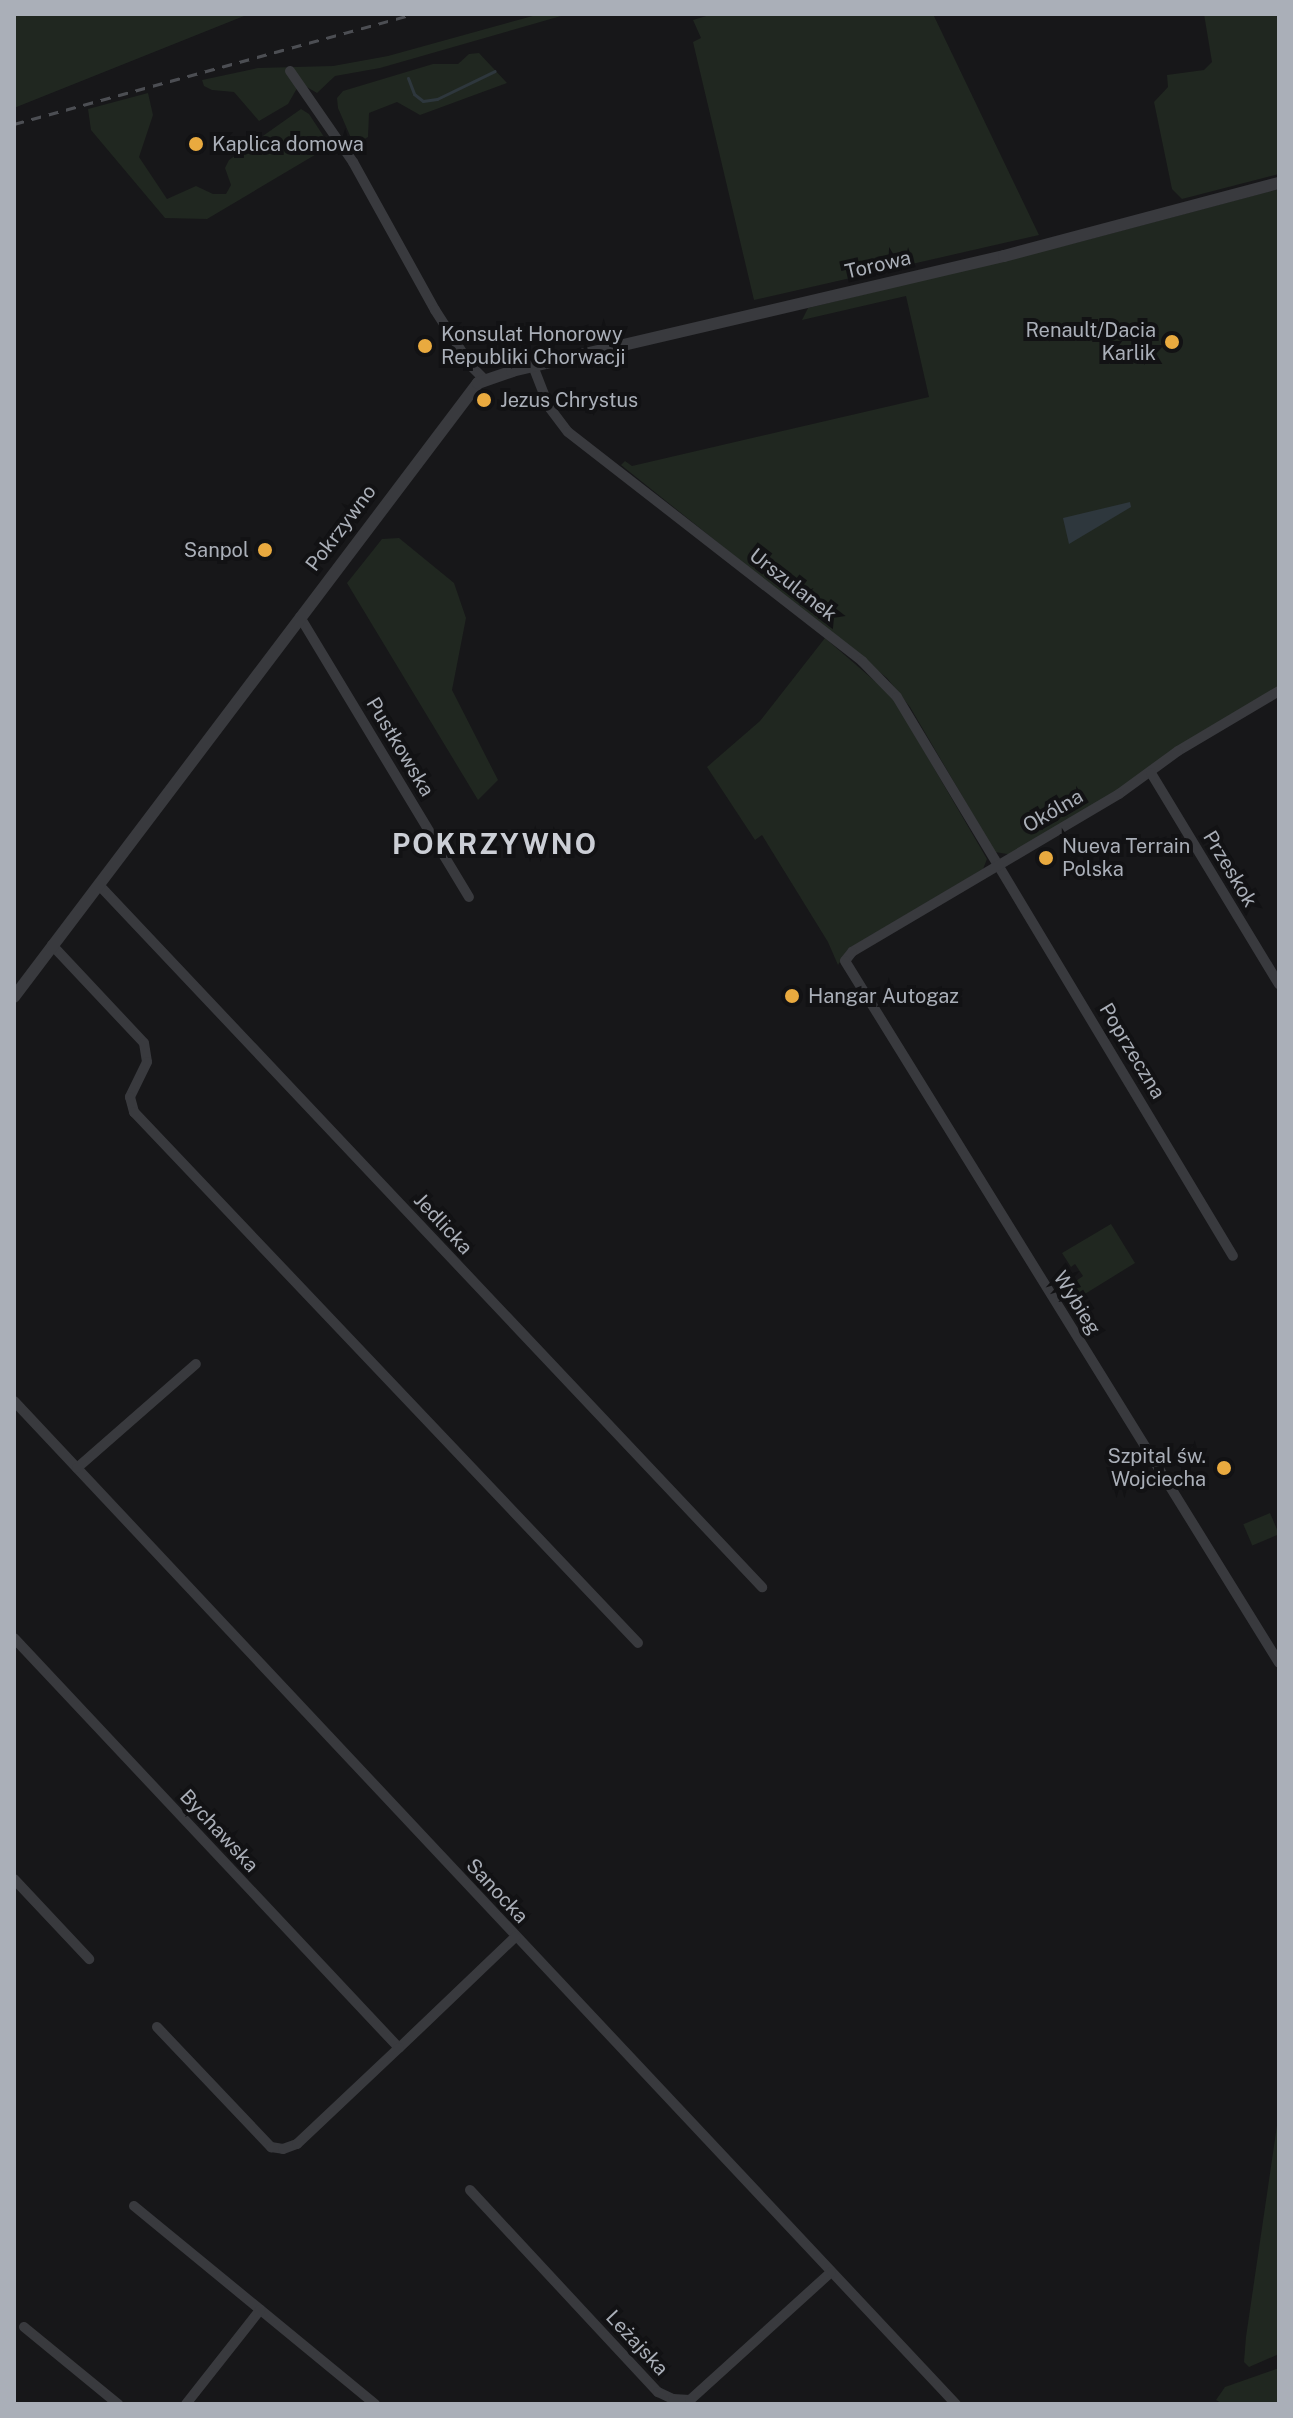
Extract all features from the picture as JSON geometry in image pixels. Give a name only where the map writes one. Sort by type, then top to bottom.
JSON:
[{"type":"street","points":[[290,71],[353,162],[435,310],[471,366],[484,379]]},
{"type":"street","name":"Torowa","points":[[484,379],[1004,256],[1279,183]]},
{"type":"street","name":"Urszulanek","points":[[533,366],[549,407],[568,432],[881,678],[914,721],[999,864]]},
{"type":"street","name":"Pokrzywno","points":[[14,997],[471,390],[484,379]]},
{"type":"street","name":"Pustkowska","points":[[300,617],[469,897]]},
{"type":"street","name":"Okólna","points":[[845,961],[852,952],[1151,773],[1178,751],[1279,691]]},
{"type":"street","name":"Przeskok","points":[[1151,773],[1279,984]]},
{"type":"street","name":"Poprzeczna","points":[[999,864],[1233,1256]]},
{"type":"street","name":"Jedlicka","points":[[99,885],[762,1587]]},
{"type":"street","points":[[52,945],[144,1043],[147,1062],[130,1097],[134,1112],[638,1643]]},
{"type":"street","name":"Wybieg","points":[[845,961],[1279,1663]]},
{"type":"street","points":[[77,1468],[196,1364]]},
{"type":"street","name":"Sanocka","points":[[14,1401],[956,2404]]},
{"type":"street","name":"Bychawska","points":[[14,1638],[399,2048]]},
{"type":"street","points":[[14,1879],[89,1959]]},
{"type":"street","points":[[157,2027],[271,2147],[283,2149],[297,2144],[515,1937]]},
{"type":"street","name":"Leżajska","points":[[470,2190],[658,2392],[673,2399],[690,2400],[831,2272]]},
{"type":"street","points":[[134,2206],[375,2404]]},
{"type":"street","points":[[186,2404],[260,2310]]},
{"type":"street","points":[[24,2327],[118,2404]]},
{"type":"shaded area","points":[[14,14],[249,14],[14,108]]},
{"type":"shaded area","points":[[540,14],[568,14],[380,68],[335,76],[317,93],[300,83],[288,104],[259,121],[234,92],[212,90],[204,86],[202,80],[258,68],[333,66],[388,56]]},
{"type":"shaded area","points":[[713,14],[933,14],[1039,235],[754,300],[693,42],[701,38],[693,20]]},
{"type":"shaded area","points":[[1204,14],[1279,14],[1279,174],[1182,199],[1172,189],[1154,102],[1168,87],[1167,75],[1204,70],[1212,62]]},
{"type":"shaded area","points":[[479,53],[507,83],[420,115],[397,102],[369,113],[368,137],[354,145],[338,108],[337,98],[343,91],[433,64],[458,64],[469,54]]},
{"type":"shaded area","points":[[148,93],[153,115],[139,157],[167,199],[196,186],[213,194],[226,194],[231,185],[225,168],[229,160],[301,109],[309,114],[330,146],[207,219],[165,218],[91,130],[88,109]]},
{"type":"shaded area","points":[[1279,189],[1279,687],[1154,769],[1013,855],[995,852],[910,707],[887,678],[621,465],[625,461],[632,466],[929,397],[906,296],[802,320],[808,308]]},
{"type":"shaded area","points":[[1130,502],[1131,507],[1069,544],[1063,518]]},
{"type":"shaded area","points":[[399,538],[454,583],[466,618],[452,690],[498,780],[478,800],[347,583],[382,539]]},
{"type":"shaded area","points":[[825,638],[892,696],[987,859],[983,869],[848,949],[838,965],[828,942],[762,835],[755,840],[707,767],[760,721]]},
{"type":"shaded area","points":[[1111,1224],[1135,1263],[1067,1305],[1051,1279],[1058,1275],[1066,1288],[1083,1276],[1075,1264],[1071,1267],[1062,1253]]},
{"type":"shaded area","points":[[1270,1513],[1279,1534],[1252,1546],[1243,1524]]},
{"type":"shaded area","points":[[1279,2112],[1279,2354],[1249,2367],[1244,2362],[1246,2337]]},
{"type":"shaded area","points":[[1279,2368],[1279,2404],[1223,2404],[1216,2400],[1225,2387]]},
{"type":"waterway","points":[[408,78],[414,94],[423,101],[437,99],[495,71]]},
{"type":"railway","points":[[14,124],[412,14]]},
{"type":"place","name":"Kaplica domowa","points":[[196,144]]},
{"type":"place","name":"Renault/Dacia Karlik","points":[[1172,342]]},
{"type":"place","name":"Konsulat Honorowy Republiki Chorwacji","points":[[425,346]]},
{"type":"place","name":"Jezus Chrystus","points":[[484,400]]},
{"type":"place","name":"Sanpol","points":[[265,550]]},
{"type":"place","name":"Nueva Terrain Polska","points":[[1046,858]]},
{"type":"place","name":"Hangar Autogaz","points":[[792,996]]},
{"type":"place","name":"Szpital św. Wojciecha","points":[[1224,1468]]},
{"type":"district","name":"POKRZYWNO","points":[[495,844]]}]
